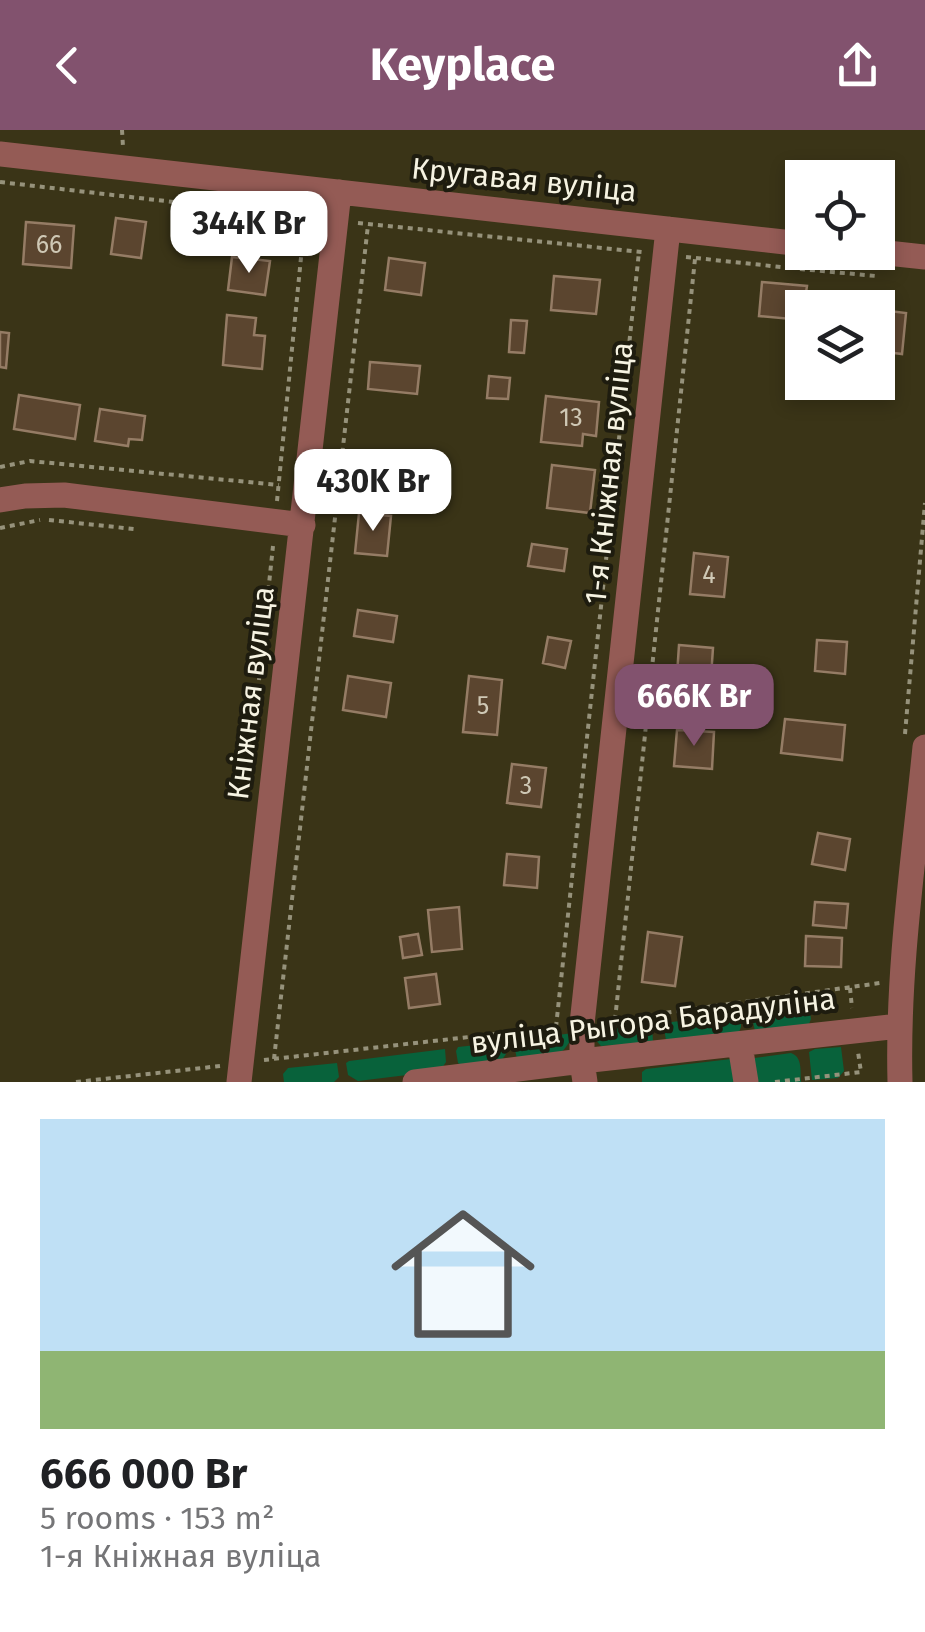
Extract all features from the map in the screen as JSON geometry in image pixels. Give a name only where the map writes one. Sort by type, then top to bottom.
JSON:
[{"type":"street","name":"Кругавая вуліца","points":[[0,154],[339,192],[657,245],[785,244]]},
{"type":"street","name":"Кніжная вуліца","points":[[240,1072],[339,192]]},
{"type":"street","name":"1-я Кніжная вуліца","points":[[583,1071],[569,1026],[657,245]]},
{"type":"street","points":[[895,254],[925,257]]},
{"type":"street","points":[[0,500],[64,496],[303,524]]},
{"type":"street","points":[[900,1082],[898,1026],[925,747]]},
{"type":"street","name":"вуліца Рыгора Барадуліна","points":[[415,1082],[583,1071],[740,1045],[898,1026]]},
{"type":"street","points":[[740,1045],[746,1082]]},
{"type":"path","points":[[0,182],[336,221],[657,245],[696,258],[887,278]]},
{"type":"path","points":[[0,467],[30,461],[278,485],[305,218]]},
{"type":"path","points":[[274,1060],[368,224]]},
{"type":"path","points":[[569,1026],[657,245]]},
{"type":"path","points":[[615,1020],[696,258]]},
{"type":"path","points":[[0,528],[44,519],[140,530]]},
{"type":"path","points":[[76,1082],[240,1072],[274,1060],[569,1026],[884,983]]},
{"type":"path","points":[[775,1082],[861,1072]]},
{"type":"green space","points":[[809,1006],[809,1024],[755,1031],[751,1013]]},
{"type":"green space","points":[[741,1014],[739,1032],[666,1040],[663,1023]]},
{"type":"green space","points":[[652,1024],[653,1042],[601,1046],[592,1031]]},
{"type":"green space","points":[[573,1033],[558,1054],[517,1059],[513,1041]]},
{"type":"green space","points":[[503,1042],[506,1054],[499,1064],[466,1068],[458,1063],[458,1047]]},
{"type":"green space","points":[[841,1047],[844,1071],[838,1078],[812,1080],[809,1052]]},
{"type":"green space","points":[[445,1049],[446,1062],[440,1071],[358,1081],[348,1075],[349,1061]]},
{"type":"green space","points":[[791,1053],[799,1061],[801,1082],[750,1082],[747,1059]]},
{"type":"green space","points":[[731,1059],[741,1082],[642,1082],[646,1069]]},
{"type":"green space","points":[[337,1063],[339,1077],[334,1082],[284,1082],[283,1074],[288,1068]]},
{"type":"building","points":[[116,218],[146,222],[141,258],[111,254]]},
{"type":"building","points":[[26,222],[74,226],[71,268],[23,264]]},
{"type":"building","points":[[232,257],[270,261],[265,295],[228,290]]},
{"type":"building","points":[[389,258],[425,263],[421,295],[385,290]]},
{"type":"building","points":[[554,276],[600,280],[596,314],[551,310]]},
{"type":"building","points":[[762,282],[807,286],[806,290],[785,290],[785,318],[759,316]]},
{"type":"building","points":[[895,312],[906,313],[902,354],[895,353]]},
{"type":"building","points":[[227,315],[256,318],[254,335],[265,336],[262,369],[223,365]]},
{"type":"building","points":[[511,320],[527,321],[524,353],[509,352]]},
{"type":"building","points":[[0,332],[9,333],[6,368],[0,367]]},
{"type":"building","points":[[370,362],[420,366],[417,394],[368,389]]},
{"type":"building","points":[[489,376],[510,378],[508,399],[487,398]]},
{"type":"building","points":[[19,395],[80,405],[75,439],[14,429]]},
{"type":"building","points":[[546,396],[599,402],[596,436],[583,434],[582,446],[541,442]]},
{"type":"building","points":[[100,409],[145,416],[142,440],[129,439],[128,446],[95,441]]},
{"type":"building","points":[[358,457],[393,460],[391,495],[356,493]]},
{"type":"building","points":[[552,465],[595,470],[590,513],[547,508]]},
{"type":"building","points":[[359,513],[391,516],[387,556],[355,553]]},
{"type":"building","points":[[532,544],[567,549],[564,571],[528,566]]},
{"type":"building","points":[[694,553],[728,557],[724,597],[690,594]]},
{"type":"building","points":[[358,610],[397,616],[393,642],[354,636]]},
{"type":"building","points":[[548,637],[571,641],[565,668],[543,663]]},
{"type":"building","points":[[817,640],[847,642],[845,674],[815,671]]},
{"type":"building","points":[[679,645],[713,648],[711,677],[677,675]]},
{"type":"building","points":[[348,676],[391,683],[386,717],[343,710]]},
{"type":"building","points":[[469,676],[502,680],[497,735],[463,732]]},
{"type":"building","points":[[785,719],[845,725],[842,760],[781,753]]},
{"type":"building","points":[[677,730],[714,732],[712,769],[674,766]]},
{"type":"building","points":[[512,764],[546,768],[541,807],[507,803]]},
{"type":"building","points":[[818,833],[850,839],[845,870],[812,864]]},
{"type":"building","points":[[507,854],[539,857],[537,888],[504,885]]},
{"type":"building","points":[[815,902],[848,904],[846,928],[813,925]]},
{"type":"building","points":[[459,907],[462,949],[432,952],[428,910]]},
{"type":"building","points":[[648,932],[682,937],[675,986],[642,982]]},
{"type":"building","points":[[418,934],[422,955],[403,958],[400,937]]},
{"type":"building","points":[[806,936],[842,938],[841,967],[805,966]]},
{"type":"building","points":[[436,974],[440,1004],[409,1008],[405,978]]}]
